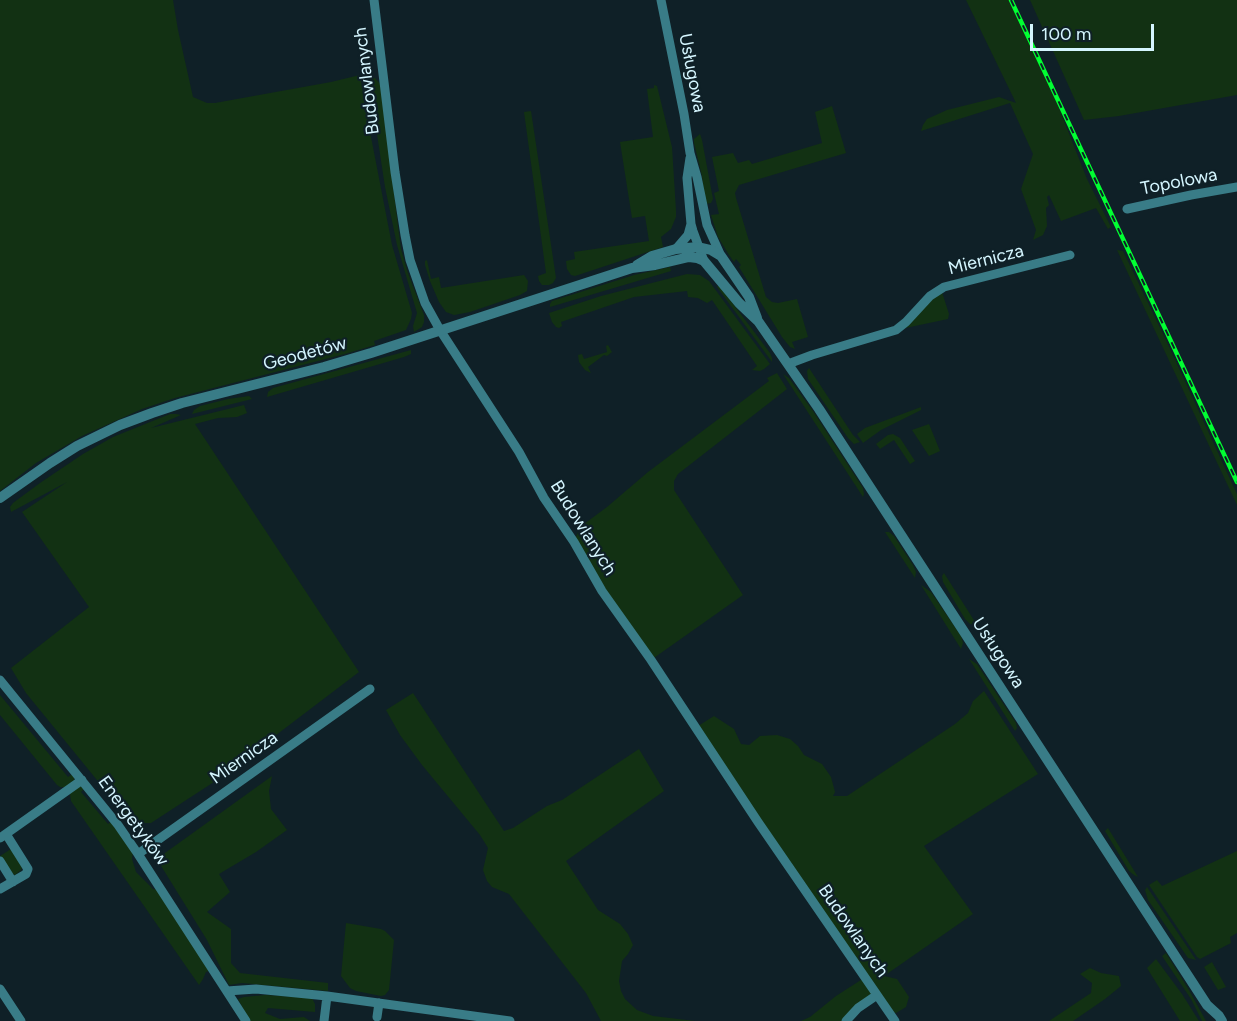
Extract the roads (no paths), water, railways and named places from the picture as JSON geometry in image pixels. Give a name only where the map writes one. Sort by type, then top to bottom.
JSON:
[{"type":"street","name":"Budowlanych","points":[[374,0],[405,235],[425,303],[519,452],[544,498],[574,542],[602,591],[895,1021]]},
{"type":"street","name":"Usługowa","points":[[661,0],[690,153],[698,177],[707,225],[721,256],[749,297],[758,321]]},
{"type":"street","name":"Usługowa","points":[[690,153],[687,178],[691,224],[704,261],[739,303],[758,321],[819,409],[1206,1005],[1222,1021]]},
{"type":"street","name":"Topolowa","points":[[1128,209],[1237,187]]},
{"type":"street","points":[[676,249],[688,235],[691,224]]},
{"type":"street","points":[[689,257],[704,237],[707,225]]},
{"type":"street","name":"Geodetów","points":[[632,268],[652,256],[676,249],[698,247],[711,250],[721,256]]},
{"type":"street","name":"Miernicza","points":[[788,364],[896,330],[930,296],[944,288],[1070,255]]},
{"type":"street","name":"Geodetów","points":[[0,498],[77,446],[120,425],[182,403],[371,354],[632,268],[689,257]]},
{"type":"street","points":[[689,257],[704,261]]},
{"type":"street","name":"Energetyków","points":[[0,680],[118,825],[246,1021]]},
{"type":"street","name":"Miernicza","points":[[138,854],[370,689]]},
{"type":"street","points":[[0,889],[26,873],[28,869],[3,836],[82,780]]},
{"type":"street","points":[[0,862],[13,882]]},
{"type":"street","points":[[0,989],[4,1004],[18,1020]]},
{"type":"street","points":[[227,991],[256,989],[327,996],[510,1021]]},
{"type":"street","points":[[846,1021],[858,1008],[877,995]]},
{"type":"street","points":[[324,1021],[327,996]]},
{"type":"street","points":[[377,1017],[379,1003]]},
{"type":"street","name":"Usługowa","points":[[1206,1005],[1210,1021]]},
{"type":"railway","points":[[1011,0],[1237,482]]}]
